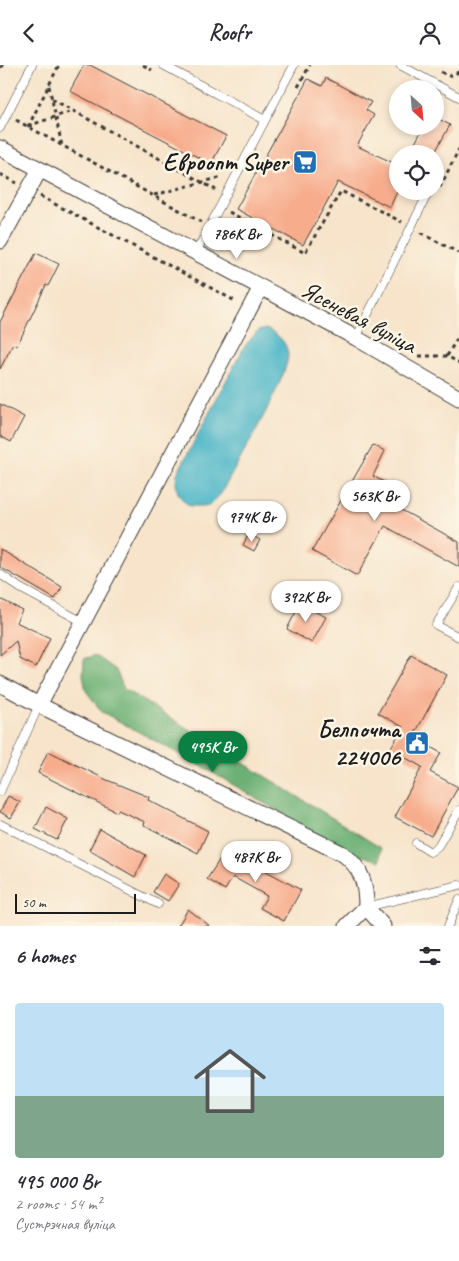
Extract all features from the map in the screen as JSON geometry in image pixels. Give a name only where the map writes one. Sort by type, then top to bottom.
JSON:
[{"type":"street","name":"Ясеневая вуліца","points":[[0,148],[39,171],[356,339],[459,397]]},
{"type":"street","points":[[0,241],[39,171]]},
{"type":"street","points":[[39,705],[260,289]]},
{"type":"street","points":[[0,684],[343,854],[352,861],[363,879],[366,890],[366,907],[383,926]]},
{"type":"street","points":[[347,926],[366,907]]},
{"type":"lane","points":[[0,128],[32,65]]},
{"type":"lane","points":[[163,65],[265,120]]},
{"type":"lane","points":[[195,254],[294,65]]},
{"type":"lane","points":[[400,65],[459,97]]},
{"type":"lane","points":[[356,339],[425,200]]},
{"type":"lane","points":[[0,575],[20,589],[83,622]]},
{"type":"lane","points":[[459,587],[436,625],[459,637]]},
{"type":"lane","points":[[0,792],[39,705]]},
{"type":"lane","points":[[416,843],[430,852],[438,846],[459,810]]},
{"type":"lane","points":[[0,824],[158,903]]},
{"type":"lane","points":[[366,907],[459,885]]},
{"type":"lane","points":[[448,926],[459,900]]},
{"type":"path","points":[[0,67],[5,65]]},
{"type":"path","points":[[28,127],[59,65]]},
{"type":"path","points":[[143,65],[160,74]]},
{"type":"path","points":[[296,91],[310,65]]},
{"type":"path","points":[[435,69],[449,76],[459,72]]},
{"type":"path","points":[[49,86],[62,145]]},
{"type":"path","points":[[52,99],[216,190]]},
{"type":"path","points":[[28,127],[72,111]]},
{"type":"path","points":[[7,115],[209,226],[217,234],[224,252]]},
{"type":"path","points":[[444,178],[459,149]]},
{"type":"path","points":[[0,174],[249,308]]},
{"type":"path","points":[[153,196],[224,176],[212,198]]},
{"type":"path","points":[[229,212],[306,253],[341,191],[459,253]]},
{"type":"path","points":[[226,218],[234,203]]},
{"type":"path","points":[[199,221],[204,213]]},
{"type":"path","points":[[217,234],[220,229]]},
{"type":"path","points":[[447,356],[459,335]]},
{"type":"path","points":[[412,356],[447,356],[459,363]]},
{"type":"green space","points":[[95,655],[116,670],[124,689],[381,848],[380,861],[343,850],[205,768],[102,712],[86,691],[83,675],[84,659]]},
{"type":"water","points":[[266,329],[280,338],[287,349],[286,365],[280,381],[260,423],[221,494],[209,506],[190,506],[182,500],[178,492],[176,484],[177,474],[244,347],[258,331]]},
{"type":"building","points":[[84,65],[90,65],[226,136],[211,164],[70,91]]},
{"type":"building","name":"Евроопт Super","points":[[326,78],[371,102],[366,110],[374,115],[357,146],[389,161],[389,200],[393,200],[390,207],[338,182],[303,245],[236,209],[308,79],[322,86]]},
{"type":"building","points":[[444,122],[450,125],[439,145],[414,145],[419,135],[444,135]]},
{"type":"building","points":[[36,253],[59,264],[48,286],[46,285],[17,346],[13,344],[0,369],[0,322]]},
{"type":"building","points":[[0,404],[24,417],[11,442],[0,436]]},
{"type":"building","points":[[373,445],[385,451],[373,476],[404,493],[396,507],[459,542],[459,567],[385,526],[357,576],[312,551]]},
{"type":"building","points":[[249,534],[260,540],[254,551],[243,545]]},
{"type":"building","points":[[0,549],[62,587],[55,599],[0,567]]},
{"type":"building","points":[[0,599],[22,610],[16,622],[50,638],[36,667],[20,659],[16,641],[0,655]]},
{"type":"building","points":[[300,604],[326,617],[312,643],[287,629]]},
{"type":"building","points":[[411,655],[447,675],[413,737],[441,753],[430,772],[458,787],[431,836],[395,817],[422,767],[390,749],[403,727],[378,713]]},
{"type":"building","points":[[48,751],[107,780],[149,797],[148,800],[208,831],[198,853],[144,825],[145,822],[118,810],[117,812],[38,773]]},
{"type":"building","points":[[8,796],[20,802],[11,818],[0,812]]},
{"type":"building","points":[[46,807],[68,819],[57,840],[35,829]]},
{"type":"building","points":[[100,829],[146,855],[135,877],[89,850]]},
{"type":"building","points":[[229,845],[239,852],[236,858],[257,871],[259,867],[301,890],[284,921],[260,908],[267,896],[233,877],[225,890],[207,879]]},
{"type":"building","points":[[164,874],[179,884],[168,901],[153,892]]},
{"type":"building","points":[[188,909],[210,926],[178,926]]},
{"type":"place","name":"Евроопт Super","points":[[305,162]]},
{"type":"place","name":"Белпочта 224006","points":[[417,743]]}]
